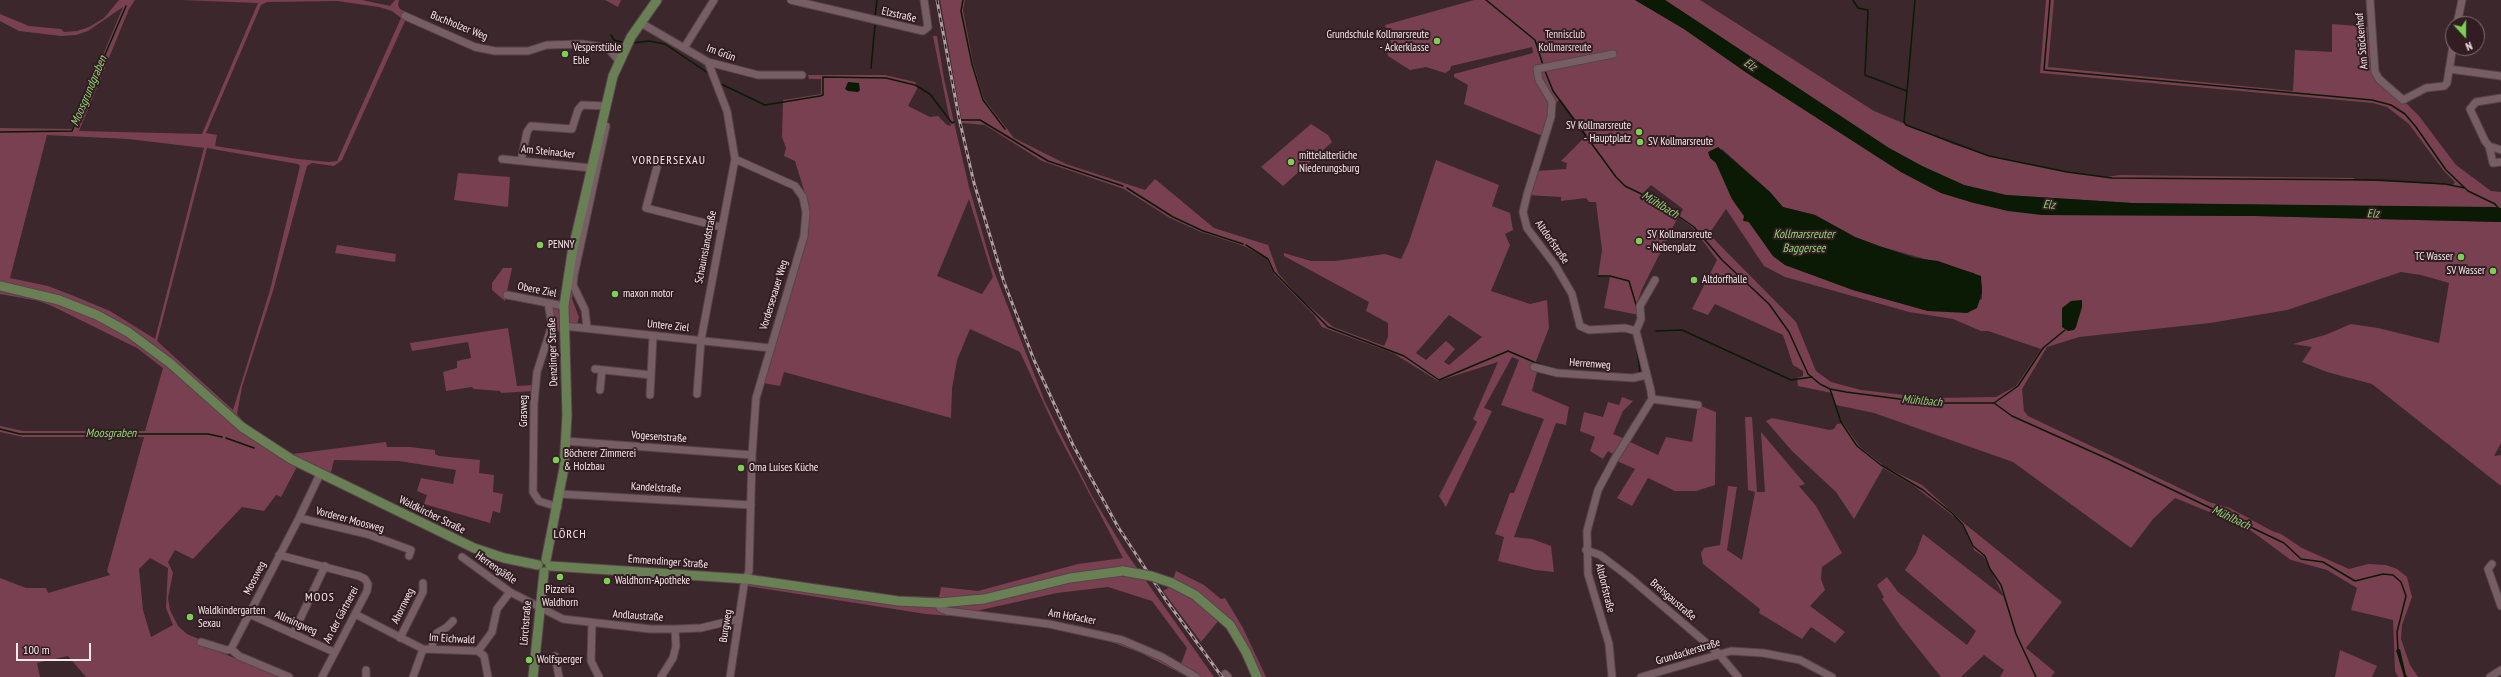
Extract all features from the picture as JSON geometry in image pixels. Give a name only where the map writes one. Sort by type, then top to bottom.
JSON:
[{"type":"main road","name":"Denzlinger Straße","points":[[544,565],[558,507],[565,441],[567,415],[564,306],[572,253],[592,168],[599,145],[605,106],[619,61],[631,37],[657,0]]},
{"type":"main road","name":"Waldkircher Straße","points":[[0,286],[58,300],[123,329],[154,350],[242,427],[291,459],[320,474],[474,548],[504,558],[544,565]]},
{"type":"main road","name":"Emmendinger Straße","points":[[544,565],[746,579],[898,601],[939,603],[984,599],[1070,578],[1123,572],[1151,576],[1172,583],[1195,595],[1222,617],[1237,635],[1257,677]]},
{"type":"main road","name":"Lörchstraße","points":[[533,677],[538,608],[544,565]]},
{"type":"street","points":[[684,48],[714,0]]},
{"type":"street","name":"Elzstraße","points":[[791,0],[923,31],[928,27],[924,0]]},
{"type":"street","name":"Am Stöckenhof","points":[[2370,0],[2375,72],[2379,79],[2397,95],[2403,100],[2426,88],[2444,86],[2447,83],[2449,69]]},
{"type":"street","points":[[2459,16],[2462,0]]},
{"type":"street","name":"Buchholzer Weg","points":[[405,16],[475,47],[494,52],[524,52],[547,46],[582,44],[608,48],[619,61]]},
{"type":"street","name":"Im Grün","points":[[641,23],[708,62],[758,76],[802,75]]},
{"type":"street","name":"Altdorfstraße","points":[[1613,54],[1539,69],[1539,80],[1550,95],[1552,107],[1551,117],[1523,212],[1526,226],[1555,264],[1572,294],[1580,326],[1589,330],[1625,328],[1636,331]]},
{"type":"street","points":[[2451,56],[2449,69],[2501,76]]},
{"type":"street","points":[[708,62],[727,111],[735,159]]},
{"type":"street","points":[[2501,98],[2476,102],[2471,106],[2473,117],[2489,146],[2488,152],[2493,163],[2501,162]]},
{"type":"street","points":[[521,161],[527,132],[531,126],[572,129],[578,110],[582,104],[605,106]]},
{"type":"street","name":"Denzlinger Straße","points":[[586,328],[585,310],[573,286],[599,145],[606,126]]},
{"type":"street","points":[[2489,146],[2501,150]]},
{"type":"street","name":"Am Steinacker","points":[[502,159],[592,168]]},
{"type":"street","name":"Schauinslandstraße","points":[[697,394],[701,340],[721,227],[735,159]]},
{"type":"street","name":"Vordersexauer Weg","points":[[735,159],[795,186],[801,191],[805,202],[804,236],[756,398],[746,579]]},
{"type":"street","points":[[656,167],[646,208],[721,227]]},
{"type":"street","points":[[1655,280],[1640,306],[1641,319],[1636,331],[1652,399],[1698,405]]},
{"type":"street","name":"Obere Ziel","points":[[507,295],[564,306]]},
{"type":"street","name":"Grasweg","points":[[548,303],[552,325],[537,372],[534,403],[533,492],[539,501],[558,507]]},
{"type":"street","name":"Untere Ziel","points":[[564,326],[770,348]]},
{"type":"street","points":[[650,395],[653,336]]},
{"type":"street","name":"Herrenweg","points":[[1534,366],[1557,373],[1633,378],[1646,375]]},
{"type":"street","points":[[600,390],[599,370],[651,375]]},
{"type":"street","name":"Altdorfstraße","points":[[1612,677],[1609,644],[1588,574],[1586,550],[1587,531],[1598,490],[1614,460],[1652,399]]},
{"type":"street","name":"Vogesenstraße","points":[[565,441],[752,455]]},
{"type":"street","points":[[300,518],[320,474]]},
{"type":"street","name":"Kandelstraße","points":[[560,494],[751,505]]},
{"type":"street","name":"Moosweg","points":[[231,648],[279,555],[300,518]]},
{"type":"street","name":"Vorderer Moosweg","points":[[300,518],[367,534],[411,550],[409,556]]},
{"type":"street","name":"Breisgaustraße","points":[[1586,550],[1600,555],[1629,577],[1718,653],[1738,677]]},
{"type":"street","name":"An der Gärtnerei","points":[[279,555],[325,566],[359,576],[366,580],[367,591],[322,677]]},
{"type":"street","name":"Herrengäßle","points":[[462,557],[510,592],[538,608]]},
{"type":"street","points":[[2492,564],[2488,569],[2501,606]]},
{"type":"street","points":[[293,634],[325,566]]},
{"type":"street","name":"Burgweg","points":[[730,677],[738,619],[746,579]]},
{"type":"street","name":"Ahornweg","points":[[400,638],[423,592],[423,583]]},
{"type":"street","points":[[478,651],[492,632],[497,609],[510,592]]},
{"type":"street","name":"Am Hofacker","points":[[939,603],[940,608],[947,611],[1049,624],[1122,640],[1162,657],[1196,677]]},
{"type":"street","name":"Andlaustraße","points":[[538,608],[563,619],[675,630],[701,628],[738,619]]},
{"type":"street","name":"Allmingweg","points":[[249,614],[334,652]]},
{"type":"street","name":"Im Eichwald","points":[[355,614],[400,638],[423,648],[478,651],[484,656],[488,677]]},
{"type":"street","points":[[432,649],[437,632],[447,627],[453,621]]},
{"type":"street","points":[[592,623],[591,661],[599,677]]},
{"type":"street","points":[[661,677],[673,658],[676,646],[675,630]]},
{"type":"street","points":[[201,642],[227,650],[231,648],[239,656],[289,677]]},
{"type":"street","points":[[414,677],[423,648]]},
{"type":"street","name":"Grundackerstraße","points":[[1641,677],[1684,666],[1718,653],[1731,651],[1778,655],[1800,660],[1832,677]]},
{"type":"street","points":[[555,656],[559,677]]},
{"type":"street","points":[[2490,677],[2501,670]]},
{"type":"green space","points":[[119,0],[135,0],[129,9],[79,131],[202,134],[258,3],[181,0],[362,0],[390,6],[395,0],[399,0],[398,5],[400,9],[476,45],[408,20],[405,21],[342,160],[334,166],[312,163],[307,166],[273,291],[242,387],[237,414],[244,423],[293,454],[386,442],[387,447],[410,447],[435,450],[435,454],[439,456],[480,460],[479,473],[494,475],[493,492],[503,494],[500,513],[493,511],[490,523],[424,504],[427,495],[417,491],[421,478],[453,484],[456,470],[399,461],[334,460],[330,476],[300,461],[281,497],[276,495],[264,511],[242,507],[193,559],[175,550],[168,562],[173,573],[168,598],[170,610],[178,626],[187,634],[201,640],[200,644],[281,677],[86,677],[68,656],[37,663],[40,677],[0,677],[0,578],[26,588],[46,588],[48,593],[110,575],[107,571],[144,437],[23,437],[0,432],[0,426],[23,431],[145,431],[163,368],[137,348],[52,306],[39,301],[0,294],[0,128],[72,129],[123,7],[88,31],[76,35],[61,36],[19,31],[0,21],[0,14],[29,26],[61,29],[64,32],[77,31],[89,27],[104,18]],"holes":[[[337,1],[379,7],[392,11],[401,18],[337,161],[329,162],[298,159],[215,146],[217,135],[206,133],[261,5],[267,2]],[[47,135],[128,139],[204,148],[155,339],[110,311],[48,286],[10,278]],[[207,148],[298,164],[300,166],[270,290],[233,410],[157,341]],[[150,558],[168,568],[166,608],[173,625],[151,637],[143,610],[139,569]]]},
{"type":"green space","points":[[605,0],[621,0],[618,7]]},
{"type":"green space","points":[[940,0],[965,0],[963,10],[973,63],[984,99],[1014,138],[1066,164],[1145,190],[1155,179],[1214,228],[1268,245],[1278,273],[1301,299],[1333,327],[1384,346],[1388,337],[1388,323],[1366,311],[1369,302],[1284,256],[1284,253],[1311,261],[1335,261],[1385,254],[1401,259],[1409,242],[1436,160],[1499,185],[1492,206],[1510,213],[1513,230],[1505,234],[1510,245],[1491,291],[1530,304],[1547,300],[1549,328],[1534,366],[1538,368],[1532,391],[1569,407],[1566,425],[1556,423],[1514,537],[1532,539],[1551,546],[1554,572],[1535,570],[1498,561],[1504,537],[1495,534],[1510,493],[1514,493],[1544,419],[1501,405],[1519,360],[1512,357],[1484,408],[1492,411],[1446,507],[1439,496],[1477,422],[1473,419],[1498,362],[1438,381],[1393,353],[1322,327],[1314,315],[1274,274],[1267,259],[1244,246],[1201,232],[1170,218],[1124,189],[1042,161],[985,125],[962,123]],"holes":[[[1449,315],[1482,337],[1449,365],[1444,362],[1455,349],[1446,341],[1426,360],[1416,353]]]},
{"type":"green space","name":"Tennisclub Kollmarsreute","points":[[1474,0],[1635,0],[1684,29],[1747,73],[1901,172],[1941,193],[1974,203],[2042,215],[2255,216],[2501,222],[2501,443],[2494,456],[2501,455],[2501,486],[2372,384],[2327,372],[2302,362],[2312,347],[2293,344],[2325,335],[2351,324],[2378,328],[2439,343],[2449,283],[2421,275],[2401,272],[2287,310],[2210,323],[2079,337],[2047,347],[2022,389],[2024,411],[2028,416],[2209,502],[2230,508],[2272,531],[2281,534],[2302,548],[2349,569],[2368,564],[2386,565],[2397,569],[2407,577],[2412,597],[2402,625],[2401,639],[2410,665],[2418,677],[2398,677],[2395,671],[2393,620],[2351,610],[2357,588],[2327,570],[2291,560],[2246,527],[2175,498],[2153,519],[2131,548],[2013,462],[1874,413],[1836,405],[1832,393],[1798,386],[1797,378],[1803,376],[1803,371],[1793,365],[1783,335],[1715,304],[1708,315],[1692,309],[1717,260],[1693,228],[1678,217],[1642,289],[1636,306],[1639,315],[1604,308],[1610,277],[1598,276],[1602,250],[1596,202],[1589,202],[1586,198],[1561,201],[1561,197],[1527,195],[1535,171],[1566,169],[1567,163],[1561,161],[1587,135],[1560,99],[1552,107],[1545,137],[1464,104],[1468,85],[1454,77],[1454,74],[1533,53],[1532,47],[1451,66],[1450,70],[1445,73],[1426,67],[1410,70],[1388,56],[1387,49],[1392,45],[1385,25]],"holes":[[[1722,149],[1770,192],[1782,207],[1815,215],[1855,237],[1879,246],[1974,273],[1982,285],[1982,299],[1955,311],[1928,311],[1853,290],[1785,265],[1773,256],[1732,199],[1716,163]],[[1651,185],[1683,209],[1681,213],[1643,193]],[[1726,209],[1764,266],[1785,277],[1909,312],[1953,319],[1981,331],[1988,331],[2041,349],[2016,386],[1996,397],[1931,398],[1861,390],[1831,382],[1816,371],[1796,322],[1709,234]]]},
{"type":"green space","points":[[1665,0],[1700,0],[1874,111],[1953,144],[1989,156],[2067,172],[2106,177],[2120,175],[2354,178],[2355,180],[2453,185],[2455,182],[2443,170],[2409,124],[2387,107],[2373,103],[2040,73],[2046,0],[2054,0],[2048,67],[2293,91],[2295,50],[2332,52],[2332,24],[2371,27],[2375,72],[2419,116],[2456,165],[2491,191],[2501,192],[2501,208],[2132,203],[2006,195],[1964,185],[1922,166],[1889,148]]},
{"type":"green space","points":[[933,36],[937,36],[944,79],[969,187],[992,266],[1045,402],[1092,496],[1127,554],[1214,677],[1188,677],[1141,653],[1106,640],[1067,631],[992,619],[926,614],[747,586],[752,575],[896,596],[939,597],[941,587],[978,591],[1078,564],[1123,558],[1057,432],[1020,352],[970,329],[957,360],[952,389],[951,418],[784,372],[780,386],[763,383],[808,213],[807,200],[795,161],[784,156],[786,148],[782,137],[783,100],[821,94],[821,79],[809,79],[808,75],[885,75],[915,82],[918,87],[908,106],[930,117],[938,116],[947,125],[951,126]],"holes":[[[969,199],[993,277],[982,294],[937,276]],[[1108,587],[1152,601],[1187,648],[1181,664],[1145,645],[1107,632],[1071,624],[976,611],[1057,593]]]},
{"type":"green space","points":[[1311,124],[1328,135],[1332,142],[1283,186],[1261,167]]},
{"type":"green space","points":[[458,173],[510,177],[508,207],[454,200]]},
{"type":"green space","points":[[337,245],[396,254],[395,262],[335,253]]},
{"type":"green space","points":[[503,268],[512,268],[505,301],[492,290],[492,283]]},
{"type":"green space","points":[[570,287],[573,294],[572,299],[579,317],[577,325],[569,323],[566,313]]},
{"type":"green space","points":[[551,306],[557,308],[559,312],[560,332],[552,329]]},
{"type":"green space","points":[[508,328],[517,386],[533,385],[533,391],[501,393],[500,391],[474,389],[472,387],[446,391],[443,372],[457,368],[457,361],[471,358],[468,342],[412,351],[410,343]]},
{"type":"green space","points":[[1622,397],[1633,401],[1623,411],[1613,434],[1625,439],[1614,455],[1608,451],[1603,459],[1590,451],[1595,437],[1580,431],[1584,412],[1603,417],[1608,402],[1619,405]]},
{"type":"green space","points":[[1698,405],[1716,412],[1715,485],[1696,491],[1675,491],[1648,478],[1632,506],[1617,498],[1635,469],[1617,461],[1628,441],[1658,455],[1666,437],[1692,442]]},
{"type":"green space","points":[[1745,417],[1752,417],[1757,492],[1765,492],[1761,432],[1805,484],[1799,486],[1816,506],[1842,553],[1822,567],[1821,579],[1825,590],[1810,606],[1845,632],[1835,643],[1811,627],[1802,639],[1759,613],[1760,609],[1703,564],[1701,553],[1704,548],[1720,545],[1728,486],[1737,487],[1727,550],[1742,560],[1755,492],[1748,490]]},
{"type":"green space","points":[[1772,418],[1830,430],[1834,429],[1837,424],[1843,423],[1860,447],[1887,468],[1922,485],[1965,524],[2062,602],[2026,648],[2055,672],[2051,677],[2000,677],[2004,670],[1984,655],[1961,677],[1941,677],[1901,627],[1882,599],[1884,597],[1877,585],[1887,577],[1898,592],[1967,645],[1976,631],[1905,570],[1916,553],[1923,534],[2004,597],[1984,557],[1974,550],[1964,528],[1957,519],[1914,486],[1883,468],[1854,519],[1836,492],[1792,451],[1766,421]]},
{"type":"green space","points":[[1176,571],[1204,585],[1221,599],[1225,598],[1243,628],[1266,677],[1253,677],[1232,636],[1219,620],[1201,642],[1163,591],[1170,587]]},
{"type":"green space","points":[[2340,650],[2377,666],[2372,677],[2335,677]]},
{"type":"water","name":"Elz","points":[[1635,0],[1665,0],[1889,148],[1922,166],[1964,185],[2006,195],[2132,203],[2494,207],[2501,208],[2501,222],[2255,216],[2042,215],[2008,211],[1974,203],[1941,193],[1901,172],[1747,73],[1684,29]]},
{"type":"water","points":[[848,82],[859,83],[860,90],[858,92],[848,91],[845,89]]},
{"type":"water","name":"Kollmarsreuter Baggersee","points":[[1718,147],[1770,192],[1783,207],[1815,215],[1855,237],[1879,246],[1915,258],[1938,261],[1981,276],[1982,293],[1977,308],[1967,313],[1928,311],[1853,290],[1785,265],[1773,256],[1749,222],[1743,221],[1744,216],[1732,199],[1716,163],[1710,158],[1708,152]]},
{"type":"water","points":[[2082,300],[2082,307],[2076,327],[2074,330],[2068,331],[2062,327],[2062,308],[2071,301]]},
{"type":"water","points":[[2400,649],[2406,675],[2408,677],[2404,677],[2396,650]]},
{"type":"waterway","points":[[875,17],[877,0]]},
{"type":"waterway","points":[[963,0],[961,11],[972,64],[983,100],[1005,129]]},
{"type":"waterway","name":"Mühlbach","points":[[1486,0],[1535,40],[1543,65]]},
{"type":"waterway","points":[[1853,0],[1858,8],[1868,10],[1865,75],[1907,91],[1904,122],[1906,125],[1989,156],[2067,172],[2112,178],[2379,180],[2445,184],[2465,188]]},
{"type":"waterway","points":[[1907,91],[1915,0]]},
{"type":"waterway","points":[[2050,0],[2044,70],[2372,100],[2391,105],[2405,114],[2446,170],[2468,191],[2495,204],[2499,209]]},
{"type":"waterway","name":"Moosgrundgraben","points":[[0,132],[72,131],[126,6]]},
{"type":"waterway","points":[[871,68],[875,25]]},
{"type":"waterway","points":[[611,35],[614,40],[625,43]]},
{"type":"waterway","points":[[633,43],[649,41],[665,44],[708,73]]},
{"type":"waterway","name":"Mühlbach","points":[[1545,71],[1553,91],[1616,177],[1625,186],[1658,202],[1694,227],[1722,260],[1769,304],[1789,332],[1808,374],[1820,384],[1830,389],[1846,392],[1930,403],[1994,403],[2012,416],[2108,459],[2284,543],[2301,559],[2323,562],[2355,581],[2383,574],[2393,575],[2401,582],[2406,596],[2397,632],[2398,651]]},
{"type":"waterway","points":[[719,83],[765,105],[823,95],[823,77],[886,78],[915,85],[930,94],[952,123],[954,122]]},
{"type":"waterway","points":[[961,120],[980,120],[1048,161],[1123,186]]},
{"type":"waterway","points":[[1127,188],[1173,217],[1203,231],[1243,244]]},
{"type":"waterway","points":[[1246,245],[1268,259],[1274,272],[1328,327],[1404,356],[1439,380],[1508,351],[1541,365]]},
{"type":"waterway","points":[[1598,276],[1610,276],[1629,281],[1637,308]]},
{"type":"waterway","points":[[1656,331],[1682,330],[1791,380],[1812,377]]},
{"type":"waterway","points":[[1994,403],[2018,386],[2043,348],[2065,330]]},
{"type":"waterway","points":[[1636,344],[1640,371],[1637,374]]},
{"type":"waterway","points":[[1830,389],[1841,422],[1857,446],[1881,465],[1923,490],[1953,514],[1963,525],[1973,546],[1985,556],[1990,569],[2001,585],[2016,634],[2036,677]]},
{"type":"waterway","name":"Moosgraben","points":[[0,429],[20,434],[208,434],[222,437]]},
{"type":"waterway","name":"Moosgraben","points":[[226,438],[254,448]]},
{"type":"railway","points":[[937,0],[959,118],[974,183],[1004,282],[1034,360],[1073,445],[1118,527],[1166,600],[1222,677]]},
{"type":"place","name":"Grundschule Kollmarsreute - Ackerklasse","points":[[1437,41]]},
{"type":"place","name":"Vesperstüble Eble","points":[[565,54]]},
{"type":"place","name":"SV Kollmarsreute - Hauptplatz","points":[[1639,132]]},
{"type":"place","name":"SV Kollmarsreute","points":[[1640,142]]},
{"type":"place","name":"mittelalterliche Niederungsburg","points":[[1291,162]]},
{"type":"place","name":"SV Kollmarsreute - Nebenplatz","points":[[1639,241]]},
{"type":"place","name":"PENNY","points":[[540,245]]},
{"type":"place","name":"TC Wasser","points":[[2461,257]]},
{"type":"place","name":"SV Wasser","points":[[2493,271]]},
{"type":"place","name":"Altdorfhalle","points":[[1694,280]]},
{"type":"place","name":"maxon motor","points":[[615,294]]},
{"type":"place","name":"Böcherer Zimmerei & Holzbau","points":[[556,460]]},
{"type":"place","name":"Oma Luises Küche","points":[[741,468]]},
{"type":"place","name":"Pizzeria Waldhorn","points":[[560,577]]},
{"type":"place","name":"Waldhorn-Apotheke","points":[[607,581]]},
{"type":"place","name":"Waldkindergarten Sexau","points":[[190,617]]},
{"type":"place","name":"Wolfsperger","points":[[529,660]]},
{"type":"district","name":"VORDERSEXAU","points":[[669,161]]},
{"type":"district","name":"LÖRCH","points":[[570,535]]},
{"type":"district","name":"MOOS","points":[[320,598]]}]
